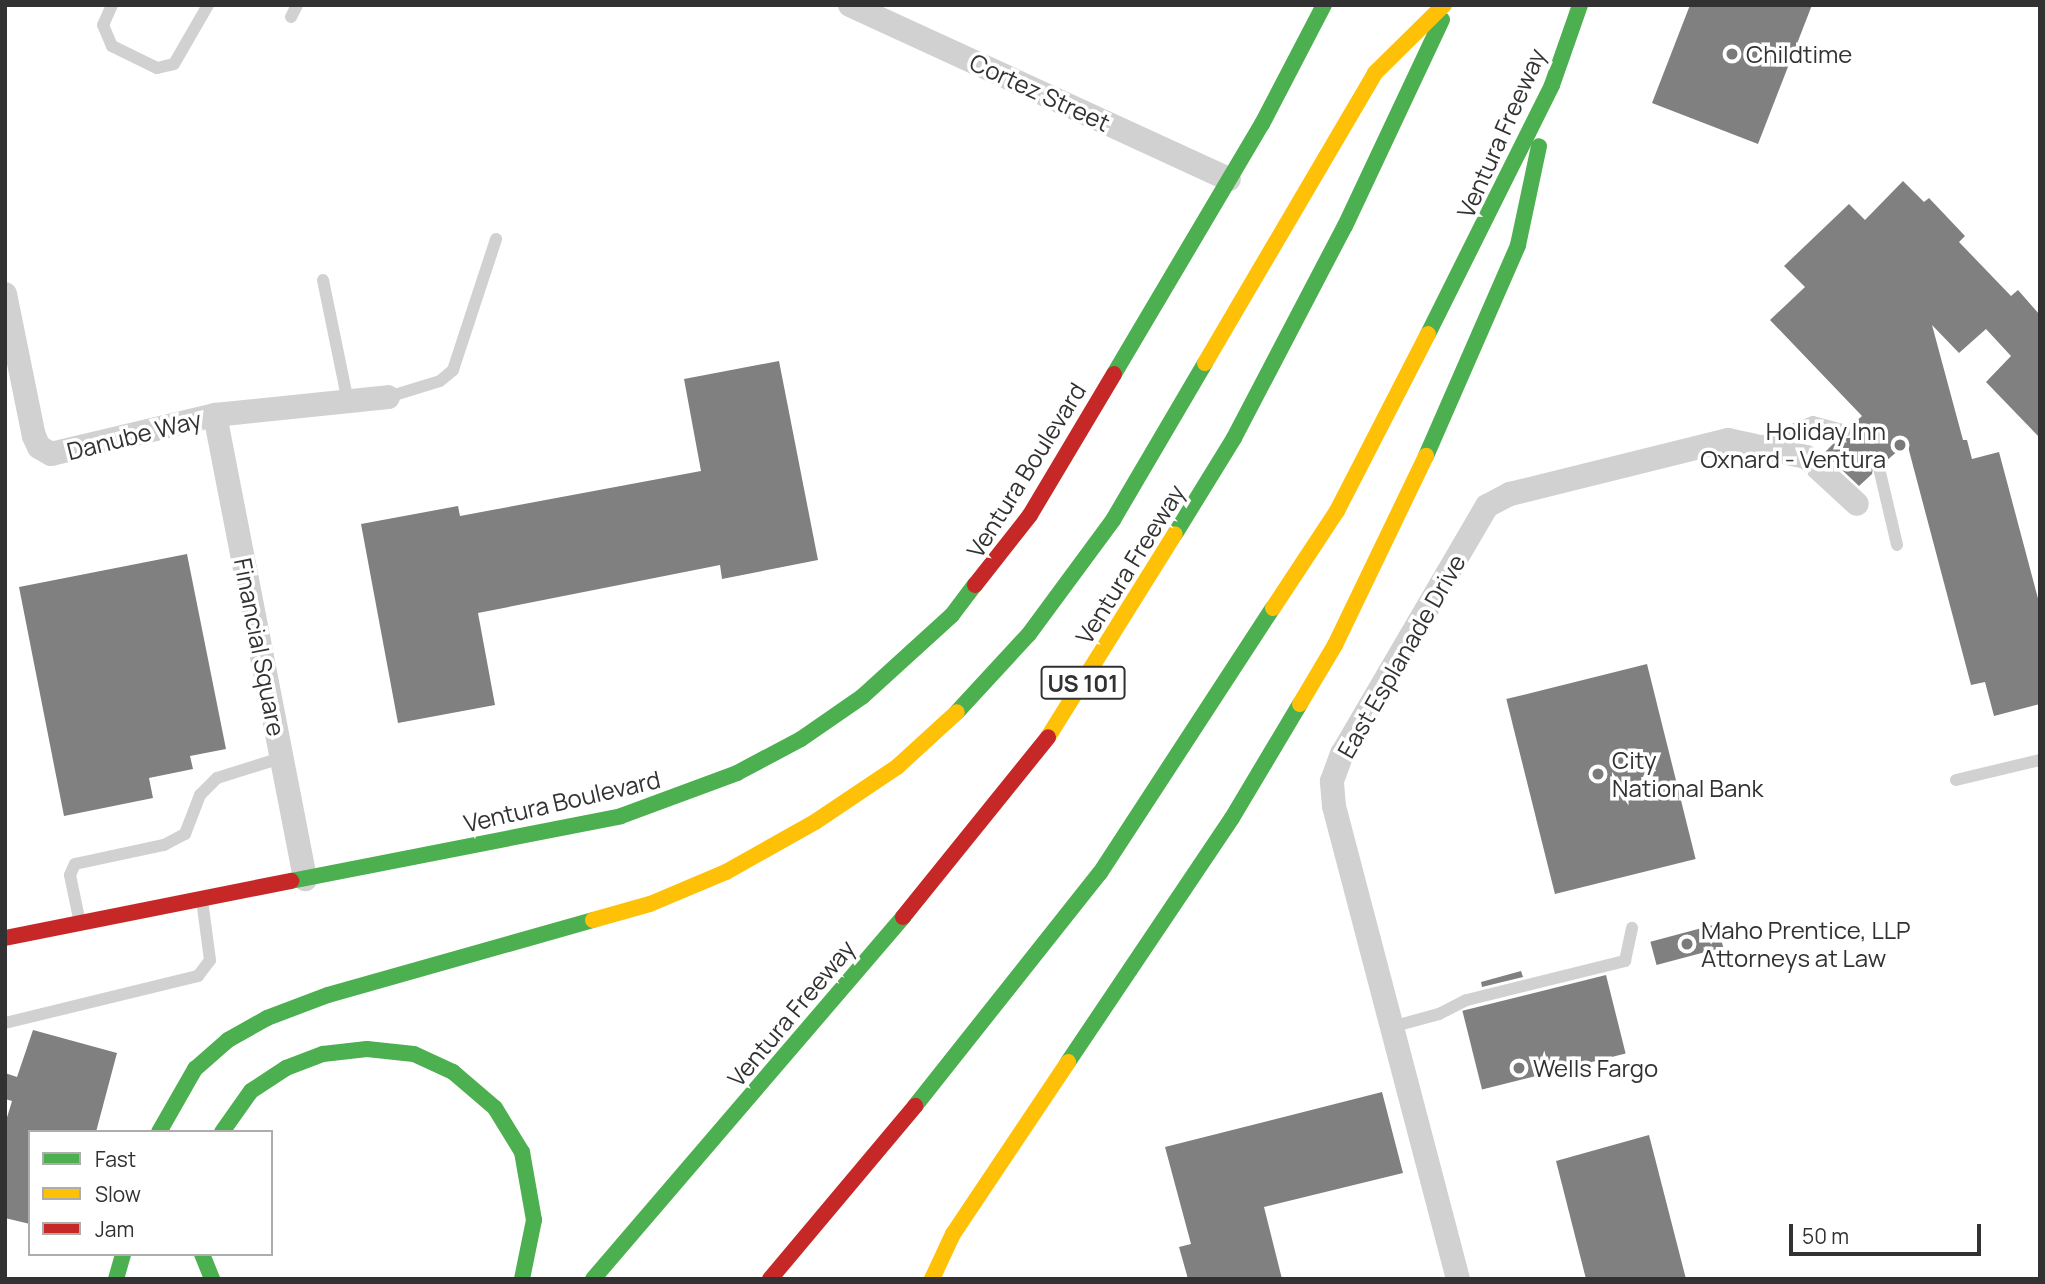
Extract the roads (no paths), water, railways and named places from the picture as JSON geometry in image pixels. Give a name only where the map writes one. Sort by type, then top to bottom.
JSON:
[{"type":"main road","name":"Ventura Boulevard","points":[[5,938],[578,826],[667,802],[748,768],[863,696],[952,615],[1004,552],[1229,179],[1324,5]]},
{"type":"main road","points":[[160,1130],[195,1069],[228,1040],[267,1018],[328,995],[650,904],[726,872],[816,822],[897,767],[968,702],[1029,634],[1114,520],[1376,73],[1444,5]]},
{"type":"main road","name":"Ventura Freeway","points":[[593,1279],[957,853],[1056,727],[1234,438],[1346,226],[1449,5]]},
{"type":"main road","name":"Ventura Freeway","points":[[770,1279],[963,1048],[1100,873],[1337,511],[1478,238],[1552,85],[1580,5]]},
{"type":"main road","points":[[932,1279],[953,1234],[1232,818],[1335,645],[1413,487],[1518,245],[1552,85]]},
{"type":"main road","points":[[223,1130],[251,1091],[286,1068],[323,1054],[367,1049],[414,1054],[453,1072],[495,1108],[522,1152],[534,1220],[522,1279]]},
{"type":"main road","points":[[116,1279],[122,1256]]},
{"type":"main road","points":[[203,1256],[212,1279]]},
{"type":"street","name":"Cortez Street","points":[[850,5],[1229,179]]},
{"type":"street","name":"Danube Way","points":[[5,294],[34,436],[42,450],[56,454],[215,415],[388,397]]},
{"type":"street","name":"Financial Square","points":[[215,415],[305,879]]},
{"type":"street","name":"East Esplanade Drive","points":[[1458,1279],[1395,1026],[1334,806],[1332,781],[1342,754],[1487,506],[1510,494],[1649,457],[1728,440],[1806,457],[1857,504]]},
{"type":"lane","points":[[112,5],[103,25],[112,46],[157,68],[174,64],[208,5]]},
{"type":"lane","points":[[291,18],[297,5]]},
{"type":"lane","points":[[388,397],[440,381],[453,370],[496,239]]},
{"type":"lane","points":[[323,281],[348,401]]},
{"type":"lane","points":[[1756,444],[1814,422],[1846,431]]},
{"type":"lane","points":[[1879,468],[1897,545]]},
{"type":"lane","points":[[80,923],[70,875],[75,864],[164,845],[185,834],[200,795],[217,778],[281,758]]},
{"type":"lane","points":[[1956,780],[2040,760]]},
{"type":"lane","points":[[5,1023],[198,976],[210,960],[202,900]]},
{"type":"lane","points":[[1395,1026],[1438,1014],[1467,1000],[1625,961],[1632,928]]},
{"type":"place","name":"Childtime","points":[[1732,54]]},
{"type":"place","name":"Holiday Inn Oxnard - Ventura","points":[[1900,445]]},
{"type":"place","name":"City National Bank","points":[[1598,774]]},
{"type":"place","name":"Maho Prentice, LLP Attorneys at Law","points":[[1687,944]]},
{"type":"place","name":"Wells Fargo","points":[[1519,1068]]}]
